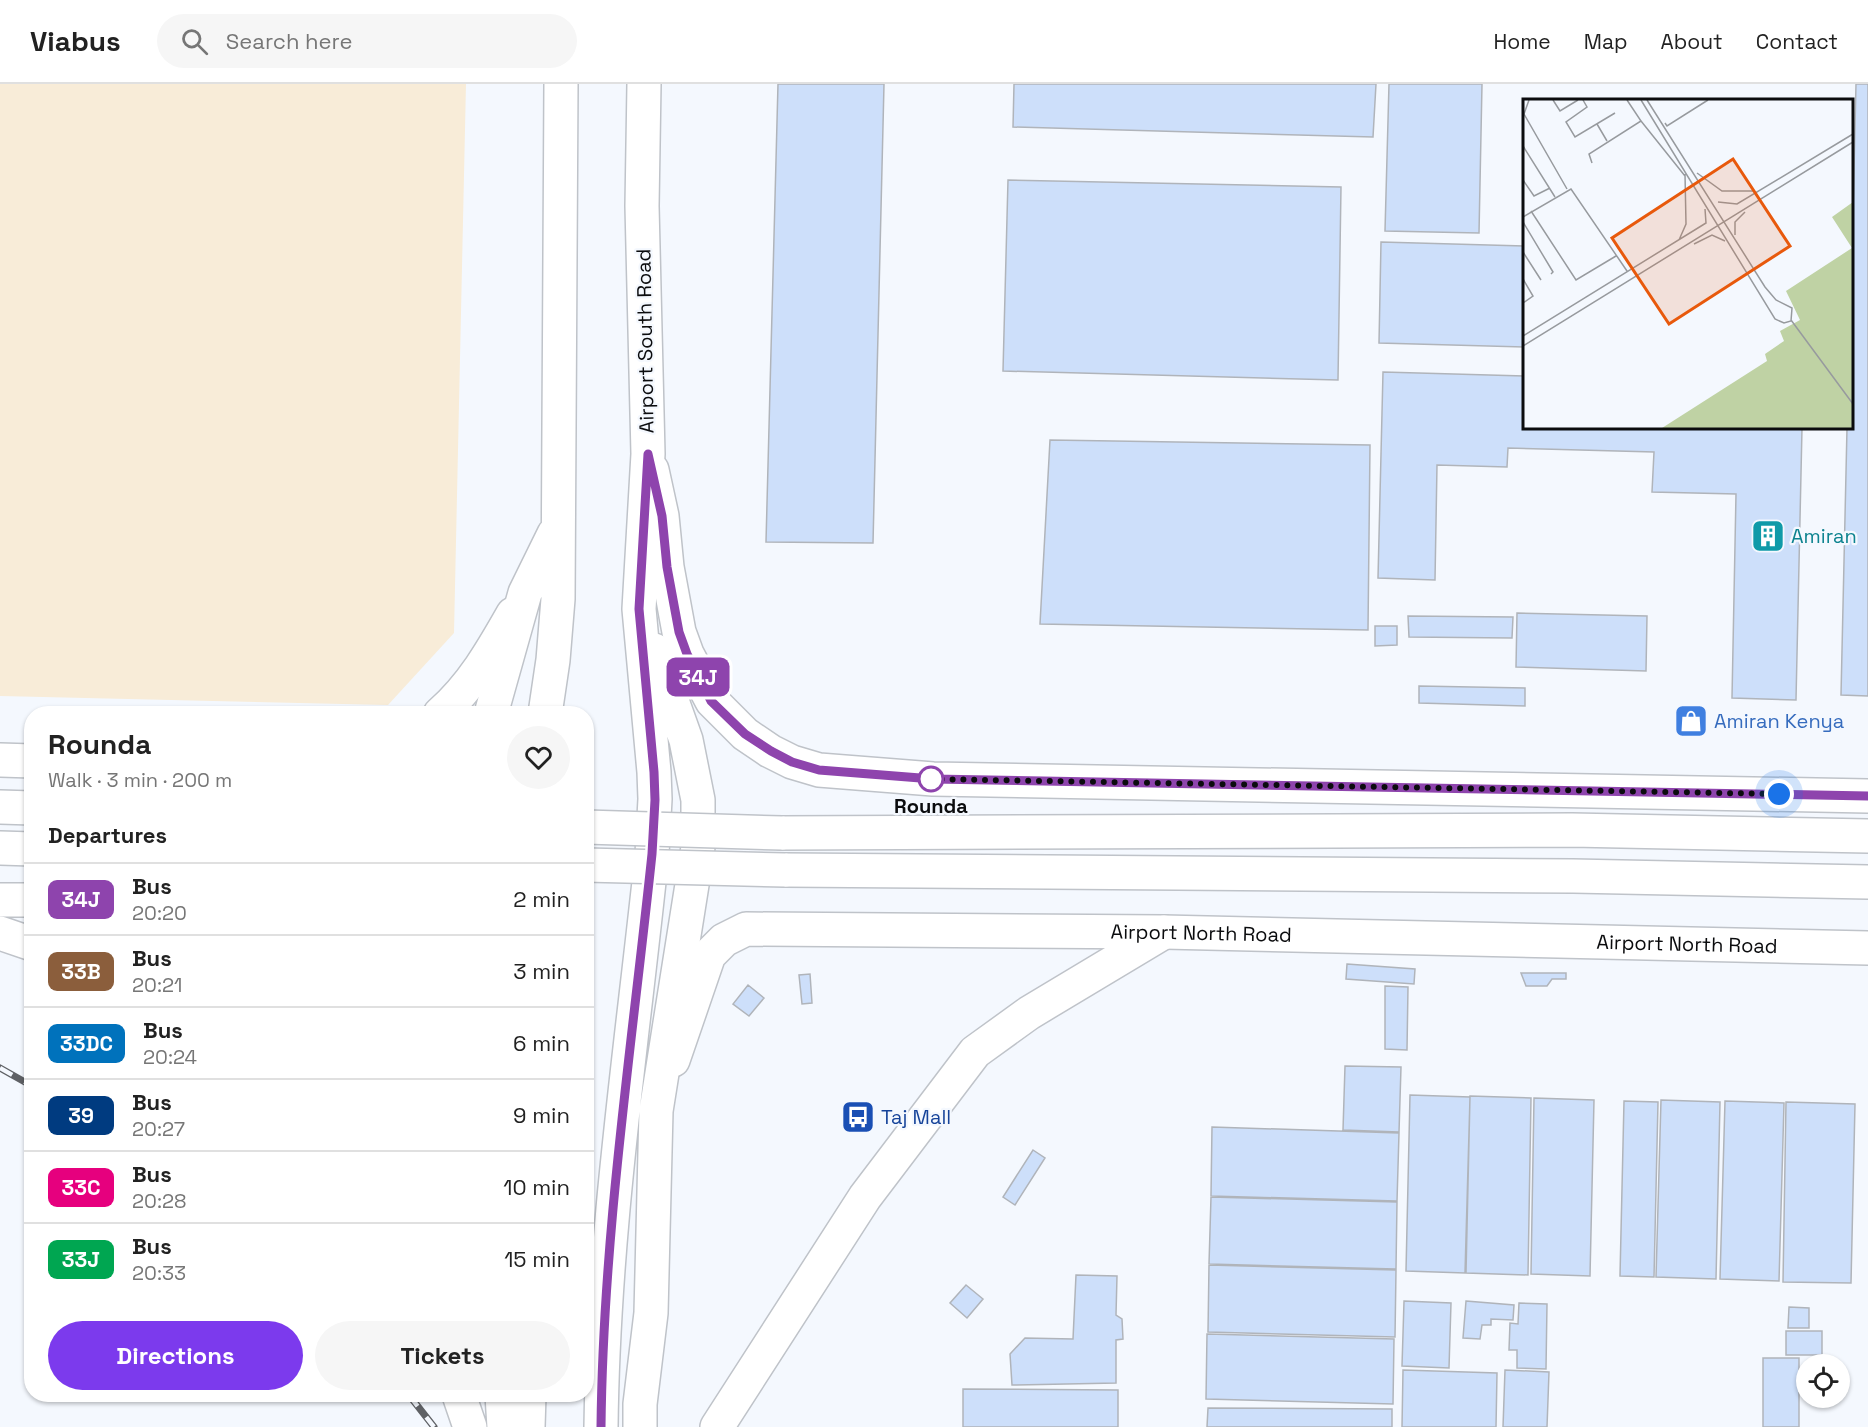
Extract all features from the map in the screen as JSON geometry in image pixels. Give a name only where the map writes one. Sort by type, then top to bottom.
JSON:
[{"type":"main road","points":[[546,706],[558,598],[561,84]]},
{"type":"main road","name":"Airport South Road","points":[[602,1427],[602,1374],[612,1220],[652,854],[655,800],[639,609],[648,454],[642,207],[644,84]]},
{"type":"main road","points":[[648,454],[662,516],[676,622],[700,682],[711,701],[745,734],[792,762],[819,770],[945,779],[1868,796]]},
{"type":"main road","points":[[448,706],[469,684],[491,654],[525,593],[557,527]]},
{"type":"main road","points":[[493,706],[525,593]]},
{"type":"main road","points":[[639,609],[686,740],[698,800],[698,847],[656,1111],[651,1313],[640,1404],[640,1427]]},
{"type":"main road","points":[[0,760],[24,761]]},
{"type":"main road","points":[[0,807],[24,808]]},
{"type":"main road","points":[[594,827],[782,833],[1572,830],[1868,836]]},
{"type":"main road","points":[[0,848],[24,849]]},
{"type":"main road","points":[[594,865],[784,870],[1573,876],[1868,882]]},
{"type":"main road","points":[[0,900],[24,900]]},
{"type":"main road","name":"Airport North Road","points":[[656,1111],[709,955],[724,939],[746,928],[1164,932],[1868,948]]},
{"type":"main road","points":[[717,1427],[865,1197],[975,1052],[1029,1013],[1164,932]]},
{"type":"main road","points":[[0,933],[24,941]]},
{"type":"main road","points":[[461,1402],[470,1427]]},
{"type":"main road","points":[[502,1402],[504,1427]]},
{"type":"main road","points":[[528,1427],[529,1402]]},
{"type":"shaded area","points":[[0,84],[466,84],[454,633],[388,705],[0,696]]},
{"type":"building","points":[[778,84],[884,84],[873,543],[766,542]]},
{"type":"building","points":[[1014,84],[1376,84],[1373,137],[1013,127]]},
{"type":"building","points":[[1389,84],[1482,84],[1479,233],[1385,231]]},
{"type":"building","points":[[1856,84],[1868,84],[1868,696],[1841,695],[1847,429],[1853,429],[1853,213]]},
{"type":"building","points":[[1008,180],[1341,187],[1338,380],[1003,371]]},
{"type":"building","points":[[1381,242],[1523,246],[1523,347],[1379,343]]},
{"type":"building","name":"Amiran","points":[[1383,372],[1523,376],[1523,429],[1802,429],[1796,700],[1732,698],[1736,494],[1652,492],[1654,452],[1508,448],[1507,467],[1437,465],[1435,580],[1378,578]]},
{"type":"building","points":[[1050,440],[1370,445],[1368,630],[1040,624]]},
{"type":"building","points":[[1517,613],[1647,616],[1646,671],[1516,667]]},
{"type":"building","points":[[1408,616],[1513,617],[1512,638],[1409,637]]},
{"type":"building","points":[[1375,626],[1397,626],[1397,645],[1375,646]]},
{"type":"building","points":[[1419,686],[1525,688],[1525,706],[1419,703]]},
{"type":"building","points":[[1347,964],[1415,969],[1414,984],[1346,979]]},
{"type":"building","points":[[1521,973],[1566,973],[1566,979],[1552,979],[1547,986],[1526,986]]},
{"type":"building","points":[[810,974],[812,1003],[802,1004],[799,975]]},
{"type":"building","points":[[748,985],[764,998],[749,1016],[733,1004]]},
{"type":"building","points":[[1385,986],[1408,987],[1407,1050],[1385,1049]]},
{"type":"building","points":[[1345,1066],[1401,1067],[1399,1132],[1343,1130]]},
{"type":"building","points":[[1410,1095],[1470,1097],[1465,1273],[1406,1271]]},
{"type":"building","points":[[1470,1096],[1531,1098],[1528,1275],[1466,1273]]},
{"type":"building","points":[[1534,1098],[1594,1100],[1590,1276],[1531,1274]]},
{"type":"building","points":[[1661,1100],[1720,1102],[1716,1279],[1656,1277]]},
{"type":"building","points":[[1624,1101],[1658,1102],[1654,1277],[1620,1276]]},
{"type":"building","points":[[1725,1101],[1784,1103],[1779,1281],[1720,1279]]},
{"type":"building","points":[[1786,1102],[1855,1104],[1851,1283],[1783,1282]]},
{"type":"building","points":[[1212,1127],[1399,1133],[1397,1201],[1211,1196]]},
{"type":"building","points":[[1033,1150],[1045,1158],[1015,1205],[1003,1197]]},
{"type":"building","points":[[1211,1197],[1397,1202],[1396,1269],[1209,1264]]},
{"type":"building","points":[[1209,1265],[1396,1270],[1395,1337],[1208,1332]]},
{"type":"building","points":[[1076,1275],[1117,1276],[1116,1315],[1122,1319],[1123,1339],[1116,1340],[1116,1383],[1012,1385],[1010,1354],[1025,1338],[1073,1339]]},
{"type":"building","points":[[966,1285],[983,1299],[967,1318],[950,1303]]},
{"type":"building","points":[[1404,1301],[1451,1303],[1449,1368],[1402,1366]]},
{"type":"building","points":[[1466,1301],[1514,1305],[1513,1320],[1491,1319],[1491,1325],[1482,1325],[1480,1339],[1463,1338]]},
{"type":"building","points":[[1519,1303],[1547,1304],[1546,1369],[1517,1368],[1517,1350],[1509,1350],[1510,1323],[1518,1324]]},
{"type":"building","points":[[1789,1307],[1809,1308],[1809,1328],[1788,1328]]},
{"type":"building","points":[[1786,1331],[1822,1331],[1822,1354],[1786,1355]]},
{"type":"building","points":[[1207,1334],[1394,1339],[1393,1404],[1206,1399]]},
{"type":"building","points":[[1763,1358],[1796,1358],[1796,1408],[1799,1408],[1799,1427],[1763,1427]]},
{"type":"building","points":[[1403,1370],[1497,1373],[1496,1427],[1402,1427]]},
{"type":"building","points":[[1505,1370],[1549,1372],[1547,1427],[1503,1427]]},
{"type":"building","points":[[963,1389],[1118,1390],[1118,1427],[963,1427]]},
{"type":"building","points":[[1208,1408],[1392,1409],[1392,1427],[1207,1427]]},
{"type":"railway","points":[[0,1068],[24,1082]]},
{"type":"railway","points":[[414,1402],[434,1427]]},
{"type":"bus line","name":"34J","points":[[601,1427],[602,1374],[612,1220],[652,854],[655,800],[639,609],[648,454],[662,516],[674,612],[687,654],[700,682],[711,701],[745,734],[792,762],[819,770],[933,779],[1868,796]]},
{"type":"place","name":"Amiran","points":[[1768,536]]},
{"type":"place","name":"Amiran Kenya","points":[[1691,721]]},
{"type":"place","name":"Rounda","points":[[931,779]]},
{"type":"place","name":"Taj Mall","points":[[858,1117]]},
{"type":"route","points":[[931,779],[1779,794]]}]
